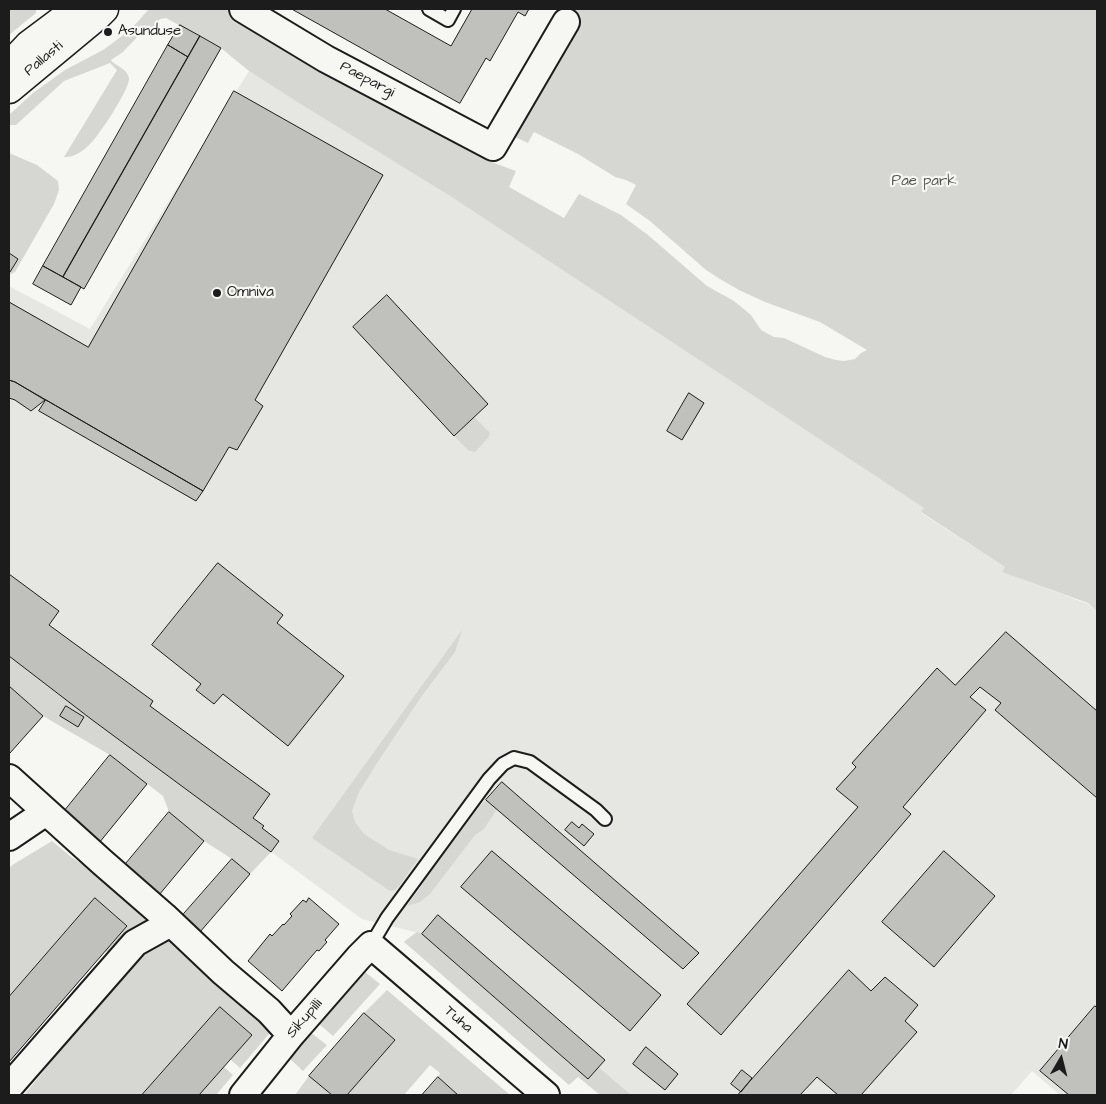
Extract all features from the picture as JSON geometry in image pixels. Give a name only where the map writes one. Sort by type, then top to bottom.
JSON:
[{"type":"street","name":"Pallasti","points":[[9,66],[29,45],[73,15],[97,16],[104,9]]},
{"type":"street","name":"Paepargi","points":[[243,9],[326,59],[494,147],[566,22]]},
{"type":"street","name":"Pallasti","points":[[9,89],[73,15]]},
{"type":"street","points":[[9,778],[164,916],[223,972],[269,1011],[291,1035]]},
{"type":"street","points":[[9,837],[46,812]]},
{"type":"street","points":[[9,1087],[135,943],[171,923]]},
{"type":"street","name":"Sikupilli","points":[[249,1093],[291,1035],[371,945]]},
{"type":"street","name":"Tuha","points":[[371,945],[546,1095]]},
{"type":"lane","points":[[429,9],[448,20],[454,9]]},
{"type":"lane","points":[[371,945],[387,918],[502,764],[514,758],[530,762],[596,810],[605,819]]},
{"type":"shaded area","points":[[249,71],[450,196],[924,508],[921,513],[1005,567],[1003,572],[1088,604],[1097,611],[1097,1095],[1060,1095],[1032,1071],[1011,1095],[607,1095],[419,933],[362,919],[91,719],[9,656],[9,286],[90,329]]},
{"type":"green space","points":[[9,9],[36,9],[36,13],[9,35]]},
{"type":"green space","name":"Pae park","points":[[149,9],[226,9],[484,158],[516,171],[509,187],[564,218],[579,194],[621,215],[648,235],[707,286],[734,301],[751,315],[761,330],[774,337],[784,338],[825,357],[844,361],[855,359],[867,350],[820,322],[765,302],[739,290],[706,270],[650,221],[626,204],[636,185],[615,177],[578,154],[534,132],[528,143],[513,136],[566,12],[560,9],[1097,9],[1097,611],[1088,603],[1002,572],[1005,567],[921,512],[924,508],[450,196],[249,71],[221,48],[166,18],[160,19],[154,26],[141,33],[123,52],[111,60],[126,72],[129,79],[128,85],[105,125],[83,150],[74,156],[64,157],[117,70],[110,63],[64,81],[16,125],[9,125],[9,115],[33,93],[65,70],[103,50],[132,28]]},
{"type":"green space","points":[[9,153],[37,165],[58,181],[59,190],[54,204],[15,272],[9,275]]},
{"type":"green space","points":[[474,417],[490,433],[488,438],[475,452],[469,451],[454,436]]},
{"type":"green space","points":[[462,630],[455,652],[421,697],[377,763],[359,792],[352,811],[355,822],[364,834],[389,850],[418,859],[399,886],[395,890],[390,891],[312,838]]},
{"type":"green space","points":[[9,656],[271,852],[250,874],[232,859],[204,841],[169,812],[163,796],[110,755],[43,716],[9,686]]},
{"type":"green space","points":[[486,800],[497,809],[484,829],[475,835],[430,894],[420,902],[407,906],[426,878]]},
{"type":"green space","points":[[52,841],[101,877],[153,920],[112,955],[105,951],[127,926],[95,898],[9,997],[9,868]]},
{"type":"green space","points":[[162,932],[269,1027],[269,1034],[240,1068],[230,1059],[252,1035],[220,1007],[142,1095],[24,1095],[80,1027],[138,962],[134,949]]},
{"type":"green space","points":[[417,932],[422,934],[588,1079],[598,1067],[631,1095],[600,1095],[578,1077],[569,1085],[404,942]]},
{"type":"green space","points":[[365,972],[380,984],[333,1036],[318,1023]]},
{"type":"green space","points":[[387,990],[510,1095],[458,1095],[438,1077],[440,1073],[430,1065],[404,1095],[347,1095],[395,1040],[364,1013]]},
{"type":"green space","points":[[310,1032],[327,1045],[303,1071],[289,1058]]},
{"type":"green space","points":[[224,1067],[233,1075],[216,1095],[199,1095]]},
{"type":"green space","points":[[309,1076],[332,1095],[295,1095]]},
{"type":"building","points":[[292,9],[385,9],[451,46],[472,9],[529,9],[525,16],[518,12],[490,61],[486,58],[460,103]]},
{"type":"building","points":[[180,25],[200,36],[188,57],[168,45]]},
{"type":"building","points":[[200,36],[221,48],[84,289],[63,277]]},
{"type":"building","points":[[168,45],[188,57],[63,277],[43,266]]},
{"type":"building","name":"Omniva","points":[[234,91],[383,175],[255,400],[263,406],[237,450],[229,447],[203,491],[9,380],[9,302],[88,347]]},
{"type":"building","points":[[9,253],[18,259],[10,272],[9,271]]},
{"type":"building","points":[[43,266],[81,287],[71,305],[33,284]]},
{"type":"building","points":[[387,295],[488,404],[454,436],[353,327]]},
{"type":"building","points":[[9,380],[45,400],[31,411],[9,398]]},
{"type":"building","points":[[689,393],[704,403],[682,440],[667,431]]},
{"type":"building","points":[[46,400],[203,491],[196,501],[39,411]]},
{"type":"building","points":[[218,563],[283,615],[277,623],[344,676],[288,746],[223,694],[214,704],[196,690],[201,684],[152,645]]},
{"type":"building","points":[[9,574],[59,611],[49,625],[153,701],[150,706],[270,794],[253,818],[264,826],[262,828],[279,841],[271,852],[9,656]]},
{"type":"building","points":[[1006,632],[1097,711],[1097,798],[995,710],[1001,703],[980,687],[970,697],[986,710],[903,807],[911,814],[721,1035],[687,1004],[858,807],[836,789],[856,767],[852,763],[937,668],[955,685]]},
{"type":"building","points":[[9,686],[43,716],[10,753],[9,752]]},
{"type":"building","points":[[66,706],[84,717],[78,727],[60,716]]},
{"type":"building","points":[[110,755],[147,784],[99,843],[62,814]]},
{"type":"building","points":[[502,782],[699,953],[683,969],[486,800]]},
{"type":"building","points":[[169,812],[204,841],[159,895],[124,866]]},
{"type":"building","points":[[572,822],[579,828],[582,824],[594,834],[584,846],[565,830]]},
{"type":"building","points":[[492,851],[661,995],[630,1031],[461,887]]},
{"type":"building","points":[[944,851],[995,896],[934,967],[882,922]]},
{"type":"building","points":[[232,859],[250,874],[200,932],[182,916]]},
{"type":"building","points":[[95,898],[127,926],[9,1062],[9,997]]},
{"type":"building","points":[[309,898],[339,924],[325,940],[327,942],[319,951],[317,950],[282,991],[248,961],[270,934],[272,936],[284,925],[292,916],[290,914],[303,900],[306,902]]},
{"type":"building","points":[[438,915],[605,1060],[588,1079],[422,934]]},
{"type":"building","points":[[849,970],[871,991],[885,977],[918,1005],[905,1021],[917,1032],[861,1095],[838,1095],[817,1077],[800,1095],[738,1095]]},
{"type":"building","points":[[1095,1006],[1097,1008],[1097,1095],[1069,1095],[1040,1071]]},
{"type":"building","points":[[220,1007],[252,1035],[199,1095],[142,1095]]},
{"type":"building","points":[[364,1013],[395,1040],[347,1095],[332,1095],[309,1076]]},
{"type":"building","points":[[646,1047],[678,1074],[665,1090],[633,1064]]},
{"type":"building","points":[[742,1070],[752,1078],[741,1092],[731,1084]]},
{"type":"building","points":[[438,1077],[458,1095],[422,1095]]},
{"type":"place","name":"Asunduse","points":[[108,32]]},
{"type":"place","name":"Omniva","points":[[217,293]]}]
